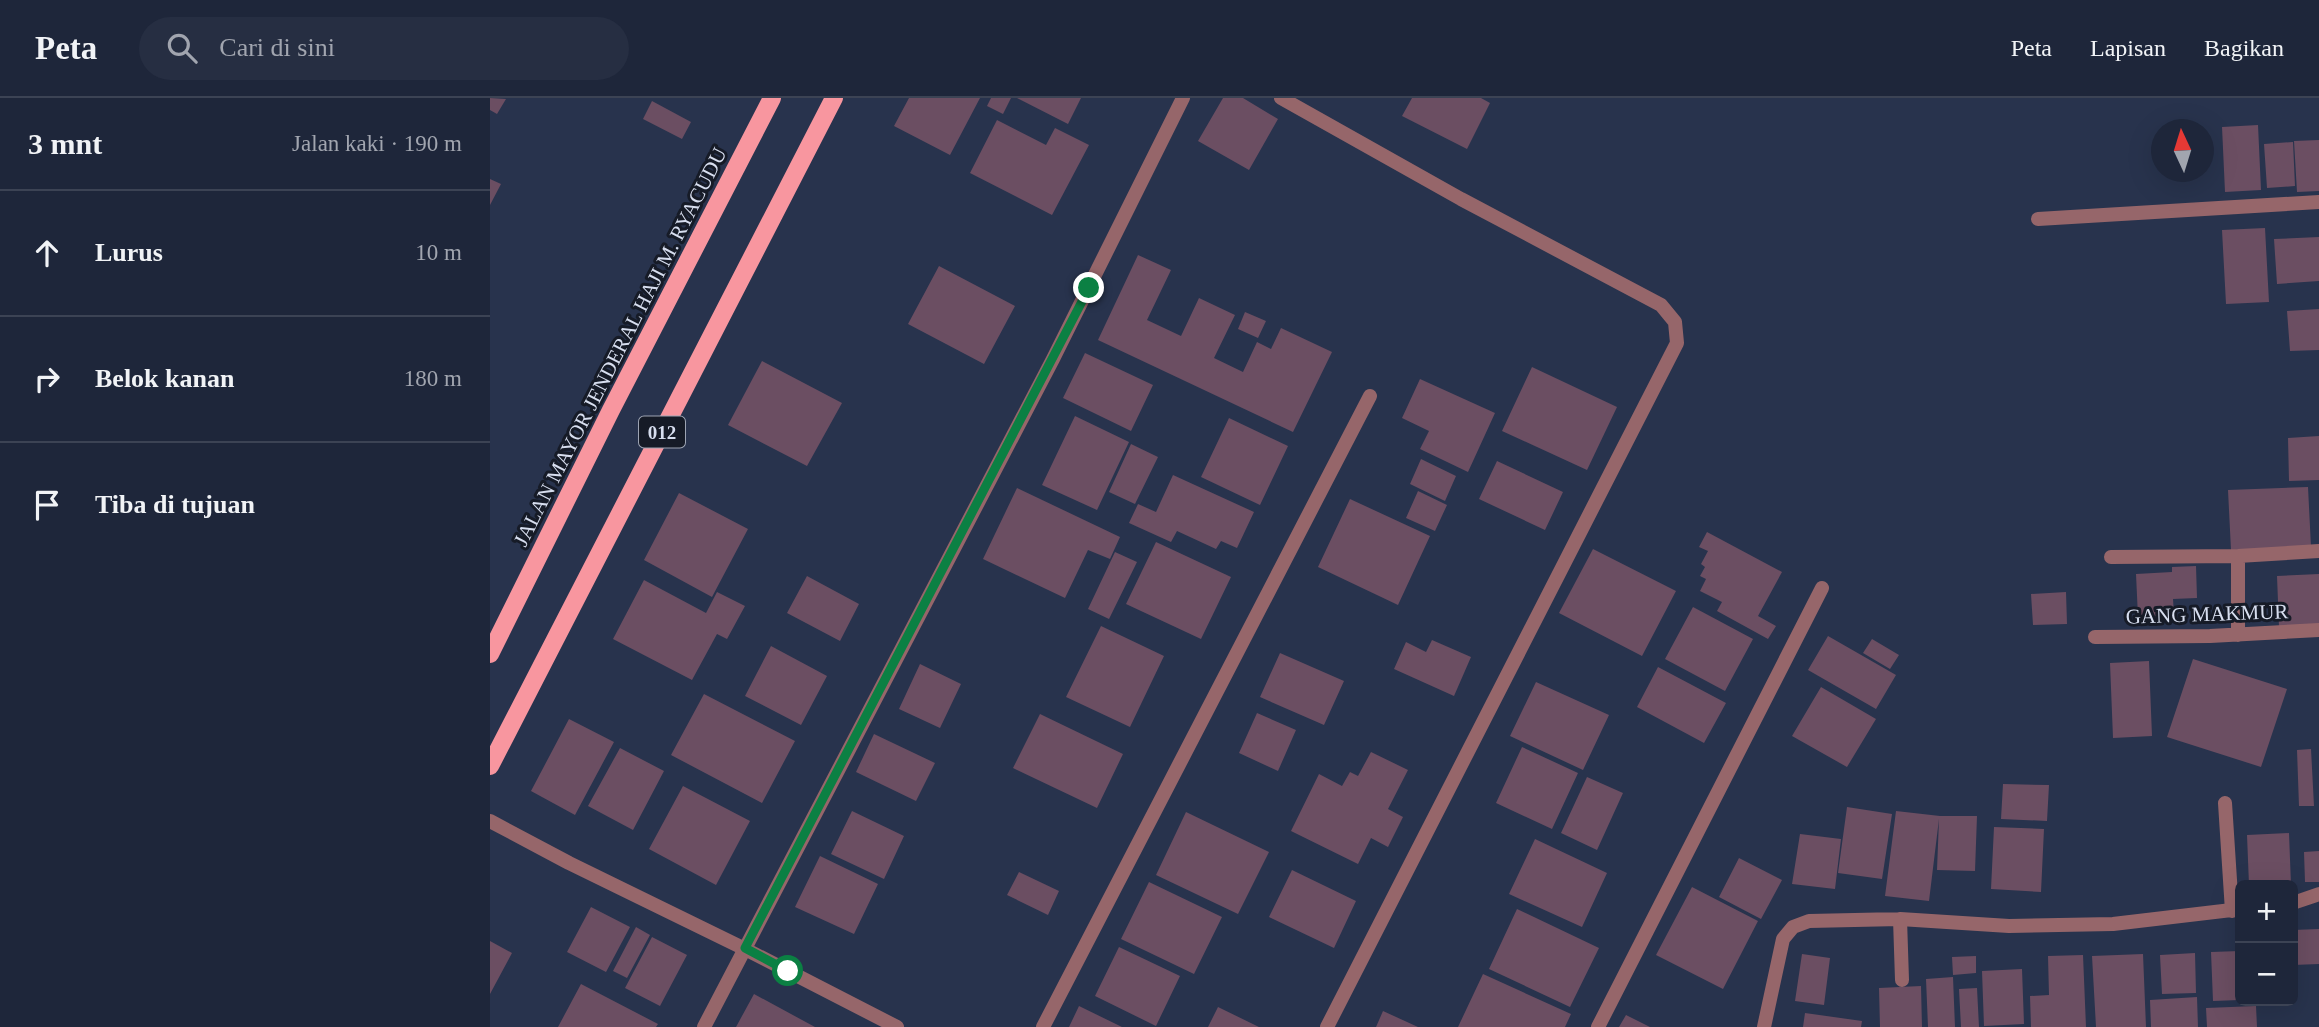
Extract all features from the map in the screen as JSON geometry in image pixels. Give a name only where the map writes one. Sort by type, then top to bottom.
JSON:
[{"type":"main road","name":"JALAN MAYOR JENDERAL HAJI M. RYACUDU","points":[[490,654],[617,398],[772,98]]},
{"type":"main road","name":"012","points":[[490,766],[834,98]]},
{"type":"street","points":[[704,1027],[1047,372],[1183,98]]},
{"type":"street","points":[[1281,98],[1461,199],[1661,305],[1675,321],[1677,343],[1327,1027]]},
{"type":"street","points":[[2038,219],[2319,202]]},
{"type":"street","points":[[1043,1027],[1370,396]]},
{"type":"street","points":[[2112,557],[2238,556],[2319,551]]},
{"type":"street","points":[[2238,556],[2238,635]]},
{"type":"street","points":[[1598,1027],[1822,588]]},
{"type":"street","name":"GANG MAKMUR","points":[[2095,637],[2238,635],[2319,630]]},
{"type":"street","points":[[2225,803],[2235,900]]},
{"type":"street","points":[[490,821],[897,1027]]},
{"type":"street","points":[[2298,901],[2319,894]]},
{"type":"street","points":[[1764,1027],[1783,939],[1793,927],[1808,921],[1900,919],[2009,926],[2100,924],[2235,910]]},
{"type":"street","points":[[1900,919],[1902,980]]},
{"type":"building","points":[[490,98],[506,99],[497,114],[490,110]]},
{"type":"building","points":[[909,98],[980,98],[950,155],[894,126]]},
{"type":"building","points":[[991,98],[1011,98],[1003,114],[987,106]]},
{"type":"building","points":[[1017,98],[1081,98],[1068,124]]},
{"type":"building","points":[[1223,98],[1243,98],[1278,119],[1249,170],[1198,141]]},
{"type":"building","points":[[1412,98],[1481,98],[1490,103],[1467,149],[1402,116]]},
{"type":"building","points":[[652,101],[691,122],[682,139],[643,119]]},
{"type":"building","points":[[997,120],[1046,145],[1055,128],[1089,145],[1052,215],[970,173]]},
{"type":"building","points":[[2258,125],[2261,190],[2225,192],[2222,127]]},
{"type":"building","points":[[2319,140],[2319,191],[2297,192],[2294,141]]},
{"type":"building","points":[[2293,142],[2295,186],[2267,188],[2264,144]]},
{"type":"building","points":[[490,179],[501,184],[490,205]]},
{"type":"building","points":[[2265,228],[2269,302],[2226,304],[2222,230]]},
{"type":"building","points":[[2319,237],[2319,281],[2277,284],[2274,239]]},
{"type":"building","points":[[1138,255],[1171,270],[1147,320],[1181,336],[1199,298],[1235,315],[1214,358],[1243,372],[1257,342],[1271,349],[1281,328],[1332,352],[1293,432],[1098,340]]},
{"type":"building","points":[[939,266],[1015,306],[984,364],[908,324]]},
{"type":"building","points":[[2319,309],[2319,350],[2290,351],[2287,311]]},
{"type":"building","points":[[1245,312],[1266,321],[1258,338],[1238,329]]},
{"type":"building","points":[[1085,353],[1153,385],[1131,431],[1063,398]]},
{"type":"building","points":[[762,361],[842,403],[807,466],[728,425]]},
{"type":"building","points":[[1532,367],[1617,407],[1587,470],[1502,431]]},
{"type":"building","points":[[1420,379],[1495,413],[1468,472],[1420,449],[1429,431],[1402,418]]},
{"type":"building","points":[[1075,416],[1129,442],[1097,510],[1042,485]]},
{"type":"building","points":[[1229,418],[1288,446],[1260,505],[1201,477]]},
{"type":"building","points":[[2319,436],[2319,480],[2289,481],[2288,438]]},
{"type":"building","points":[[1131,444],[1158,457],[1135,504],[1109,492]]},
{"type":"building","points":[[1421,459],[1456,476],[1445,501],[1410,484]]},
{"type":"building","points":[[1497,461],[1563,492],[1545,530],[1479,499]]},
{"type":"building","points":[[1173,475],[1254,512],[1237,548],[1221,541],[1216,549],[1177,531],[1171,542],[1129,523],[1138,504],[1156,512]]},
{"type":"building","points":[[2308,487],[2311,547],[2231,550],[2228,490]]},
{"type":"building","points":[[1017,488],[1120,537],[1110,559],[1088,550],[1065,598],[983,559]]},
{"type":"building","points":[[1418,491],[1447,505],[1435,531],[1406,518]]},
{"type":"building","points":[[679,493],[748,529],[712,597],[644,560]]},
{"type":"building","points":[[1350,499],[1430,536],[1398,605],[1318,567]]},
{"type":"building","points":[[1707,532],[1782,572],[1758,616],[1776,626],[1768,639],[1717,611],[1722,602],[1700,591],[1706,579],[1700,576],[1705,567],[1701,564],[1708,551],[1699,547]]},
{"type":"building","points":[[1156,542],[1231,577],[1201,639],[1126,604]]},
{"type":"building","points":[[1593,549],[1676,591],[1642,656],[1559,613]]},
{"type":"building","points":[[1115,552],[1137,562],[1109,619],[1088,609]]},
{"type":"building","points":[[2196,566],[2197,598],[2173,599],[2174,615],[2138,617],[2136,574],[2172,572],[2172,567]]},
{"type":"building","points":[[2319,574],[2319,626],[2279,627],[2277,576]]},
{"type":"building","points":[[807,576],[859,604],[840,641],[787,613]]},
{"type":"building","points":[[644,580],[706,613],[717,592],[745,606],[727,639],[717,634],[692,680],[613,639]]},
{"type":"building","points":[[2066,592],[2067,624],[2033,625],[2031,594]]},
{"type":"building","points":[[1693,607],[1753,639],[1725,691],[1665,659]]},
{"type":"building","points":[[1101,626],[1164,656],[1130,727],[1066,697]]},
{"type":"building","points":[[1828,636],[1896,675],[1876,709],[1808,670]]},
{"type":"building","points":[[1872,639],[1899,655],[1890,669],[1863,653]]},
{"type":"building","points":[[1432,640],[1471,657],[1454,696],[1394,669],[1406,642],[1426,652]]},
{"type":"building","points":[[771,646],[827,676],[801,725],[745,696]]},
{"type":"building","points":[[1280,653],[1344,681],[1324,725],[1260,697]]},
{"type":"building","points":[[2193,659],[2287,689],[2261,767],[2167,737]]},
{"type":"building","points":[[2149,661],[2152,736],[2113,738],[2110,663]]},
{"type":"building","points":[[920,664],[961,684],[940,728],[899,709]]},
{"type":"building","points":[[1658,667],[1726,703],[1704,743],[1637,707]]},
{"type":"building","points":[[1536,682],[1609,715],[1583,770],[1510,736]]},
{"type":"building","points":[[1821,687],[1876,719],[1847,767],[1792,736]]},
{"type":"building","points":[[704,694],[795,741],[762,803],[671,755]]},
{"type":"building","points":[[1257,713],[1296,730],[1278,771],[1239,753]]},
{"type":"building","points":[[1040,714],[1123,754],[1097,808],[1013,768]]},
{"type":"building","points":[[569,719],[614,742],[575,815],[531,791]]},
{"type":"building","points":[[874,734],[935,763],[916,801],[856,772]]},
{"type":"building","points":[[1522,747],[1578,773],[1552,829],[1496,803]]},
{"type":"building","points":[[620,748],[664,771],[633,830],[588,806]]},
{"type":"building","points":[[2311,749],[2314,806],[2299,806],[2297,750]]},
{"type":"building","points":[[1371,752],[1408,770],[1388,809],[1403,817],[1388,847],[1371,838],[1358,864],[1291,831],[1319,774],[1342,786],[1350,772],[1358,776]]},
{"type":"building","points":[[1587,777],[1623,793],[1597,850],[1561,833]]},
{"type":"building","points":[[2003,784],[2049,785],[2047,821],[2001,819]]},
{"type":"building","points":[[683,786],[750,821],[716,885],[649,849]]},
{"type":"building","points":[[1847,807],[1892,814],[1882,879],[1838,873]]},
{"type":"building","points":[[852,811],[904,836],[884,879],[831,854]]},
{"type":"building","points":[[1896,811],[1940,816],[1977,816],[1975,871],[1937,870],[1939,819],[1929,901],[1885,896]]},
{"type":"building","points":[[1186,812],[1269,852],[1238,914],[1156,875]]},
{"type":"building","points":[[1994,827],[2044,829],[2041,892],[1991,889]]},
{"type":"building","points":[[2289,833],[2291,880],[2249,880],[2247,835]]},
{"type":"building","points":[[1800,834],[1841,839],[1835,889],[1792,884]]},
{"type":"building","points":[[1535,839],[1607,873],[1582,927],[1509,894]]},
{"type":"building","points":[[2319,851],[2319,882],[2305,882],[2304,852]]},
{"type":"building","points":[[820,856],[878,884],[854,934],[795,907]]},
{"type":"building","points":[[1739,858],[1782,880],[1761,919],[1719,897]]},
{"type":"building","points":[[1292,870],[1356,901],[1334,948],[1269,917]]},
{"type":"building","points":[[1019,872],[1059,891],[1048,915],[1007,895]]},
{"type":"building","points":[[1149,882],[1222,917],[1194,974],[1121,939]]},
{"type":"building","points":[[1692,887],[1758,921],[1723,989],[1656,955]]},
{"type":"building","points":[[591,907],[630,927],[606,972],[567,952]]},
{"type":"building","points":[[1517,909],[1599,948],[1570,1007],[1489,969]]},
{"type":"building","points":[[636,927],[650,935],[627,978],[613,971]]},
{"type":"building","points":[[2319,929],[2319,964],[2298,965],[2298,930]]},
{"type":"building","points":[[652,937],[687,955],[660,1006],[625,988]]},
{"type":"building","points":[[490,941],[512,953],[490,994]]},
{"type":"building","points":[[1119,947],[1180,976],[1156,1026],[1095,996]]},
{"type":"building","points":[[2235,951],[2235,1000],[2213,1001],[2211,952]]},
{"type":"building","points":[[2195,953],[2196,993],[2162,994],[2160,955]]},
{"type":"building","points":[[1802,954],[1830,958],[1824,1005],[1795,1001]]},
{"type":"building","points":[[2143,954],[2146,1027],[2096,1027],[2092,956]]},
{"type":"building","points":[[2083,955],[2086,1027],[2031,1027],[2030,996],[2049,995],[2048,956]]},
{"type":"building","points":[[1976,956],[1976,973],[1953,975],[1952,957]]},
{"type":"building","points":[[2022,969],[2024,1024],[1984,1026],[1982,971]]},
{"type":"building","points":[[1483,974],[1571,1014],[1565,1027],[1458,1027]]},
{"type":"building","points":[[1953,977],[1955,1027],[1928,1027],[1926,979]]},
{"type":"building","points":[[581,984],[658,1024],[656,1027],[558,1027]]},
{"type":"building","points":[[1921,986],[1922,1027],[1880,1027],[1879,988]]},
{"type":"building","points":[[1977,988],[1979,1027],[1961,1027],[1959,989]]},
{"type":"building","points":[[754,994],[815,1027],[736,1027]]},
{"type":"building","points":[[2197,997],[2198,1027],[2151,1027],[2150,1000]]},
{"type":"building","points":[[1079,1006],[1122,1027],[1069,1027]]},
{"type":"building","points":[[2256,1006],[2257,1027],[2207,1027],[2206,1008]]},
{"type":"building","points":[[1218,1007],[1259,1027],[1208,1027]]},
{"type":"building","points":[[1383,1011],[1418,1027],[1376,1027]]},
{"type":"building","points":[[1805,1013],[1862,1021],[1861,1027],[1803,1027]]},
{"type":"building","points":[[1626,1015],[1650,1027],[1619,1027]]},
{"type":"route","points":[[788,971],[745,948],[1089,288]]}]
